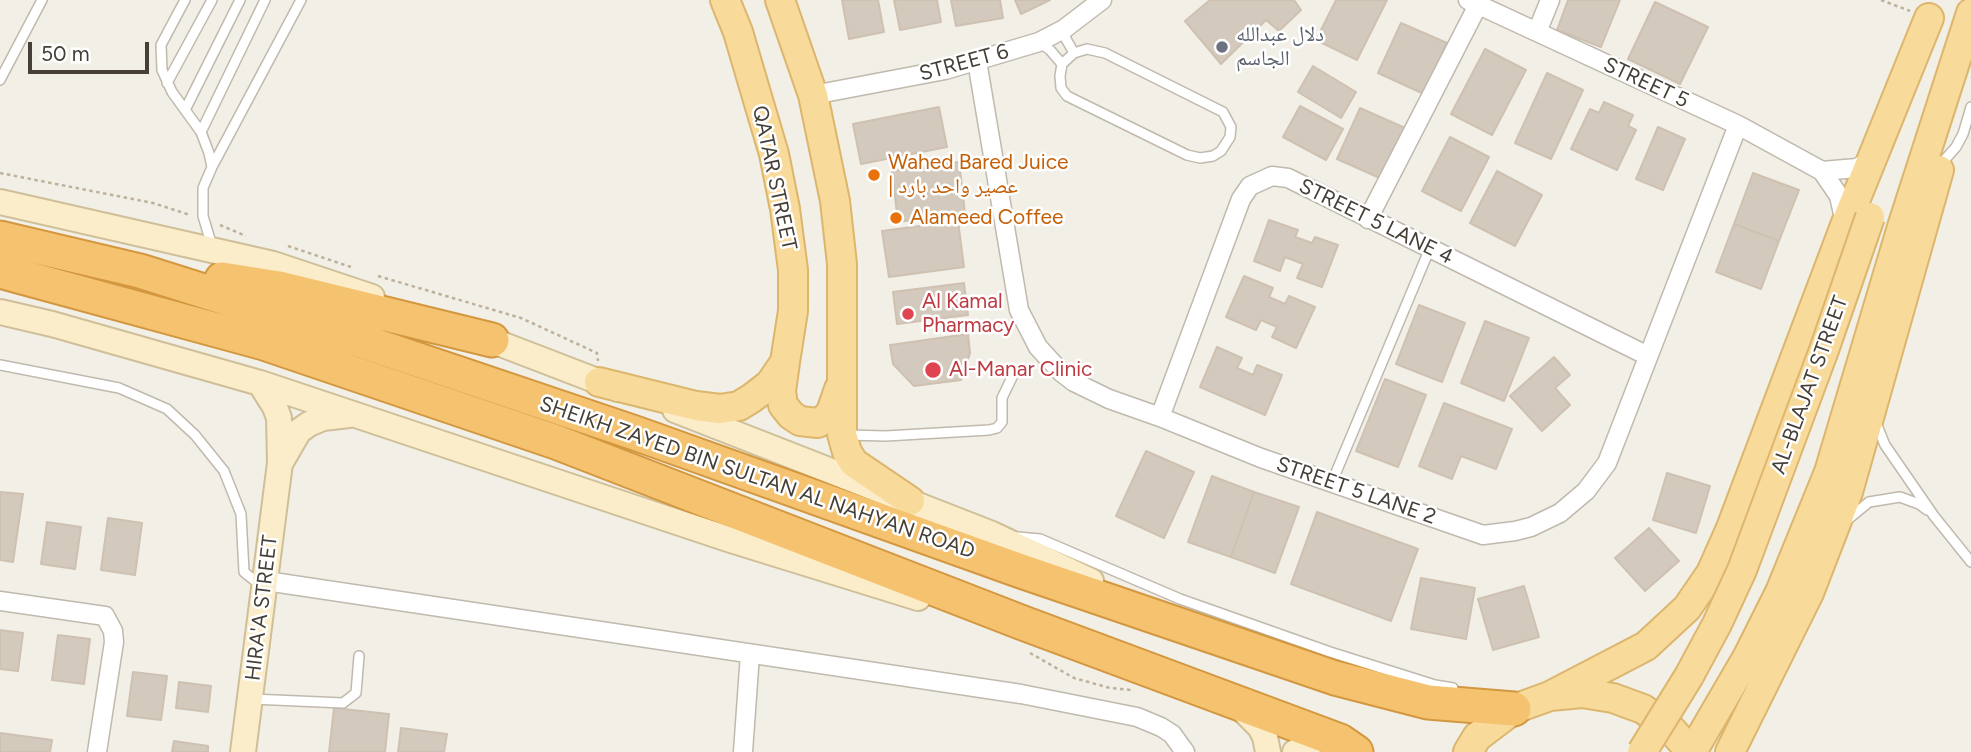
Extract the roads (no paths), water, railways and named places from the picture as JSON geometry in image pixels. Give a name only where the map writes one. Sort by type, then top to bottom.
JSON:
[{"type":"highway","name":"SHEIKH ZAYED BIN SULTAN AL NAHYAN ROAD","points":[[0,238],[141,271],[635,433],[1021,572],[1335,678],[1428,702],[1529,700]]},
{"type":"highway","name":"SHEIKH ZAYED BIN SULTAN AL NAHYAN ROAD","points":[[0,271],[264,343],[556,442],[1023,623],[1340,741],[1356,752]]},
{"type":"highway","points":[[141,271],[217,278],[279,288],[492,341]]},
{"type":"main road","name":"QATAR STREET","points":[[599,382],[696,406],[720,409],[739,406],[752,398],[770,384],[785,362],[793,311],[793,270],[785,209],[774,154],[738,32],[725,0]]},
{"type":"main road","points":[[780,0],[813,95],[835,201],[842,264],[843,331],[840,385],[842,435],[846,452],[854,463],[910,502]]},
{"type":"main road","points":[[1468,752],[1477,737],[1529,700],[1646,646],[1686,608],[1711,573],[1858,220],[1873,157],[1933,9]]},
{"type":"main road","name":"AL-BLAJAT STREET","points":[[1643,752],[1689,676],[1742,570],[1824,350],[1858,220],[1933,9]]},
{"type":"main road","name":"AL-BLAJAT STREET","points":[[1692,752],[1748,656],[1780,592],[1829,472],[1902,227],[1971,13]]},
{"type":"main road","points":[[1730,752],[1809,593],[1848,492],[1940,165],[1971,19]]},
{"type":"main road","points":[[0,202],[273,264],[492,341],[764,443],[992,534],[1188,628]]},
{"type":"main road","points":[[0,312],[260,383],[718,536],[937,604],[1023,623]]},
{"type":"main road","points":[[785,362],[781,391],[783,405],[800,421],[818,423],[825,418],[831,412],[840,385]]},
{"type":"main road","name":"HIRA'A STREET","points":[[243,752],[280,463],[279,418],[260,383]]},
{"type":"main road","name":"HIRA'A STREET","points":[[280,463],[299,431],[309,424],[323,418],[351,415]]},
{"type":"main road","points":[[1529,700],[1581,693],[1613,698],[1643,709],[1669,727],[1692,752]]},
{"type":"main road","points":[[1236,703],[1260,727],[1268,752]]},
{"type":"main road","points":[[1295,752],[1327,736]]},
{"type":"street","name":"STREET 6","points":[[813,95],[945,70],[1039,42],[1064,29],[1102,0]]},
{"type":"street","points":[[1537,32],[1550,0]]},
{"type":"street","points":[[1368,219],[1473,2]]},
{"type":"street","name":"STREET 5","points":[[1473,2],[1738,125],[1822,171],[1858,220]]},
{"type":"street","name":"STREET 5 LANE 2","points":[[977,61],[1016,298],[1029,333],[1048,360],[1074,382],[1094,393],[1261,458],[1483,535],[1531,527],[1567,508],[1597,478],[1607,463],[1738,125]]},
{"type":"street","points":[[1822,171],[1857,168],[1873,157]]},
{"type":"street","name":"STREET 5 LANE 4","points":[[1160,417],[1241,199],[1251,186],[1272,176],[1289,178],[1648,356]]},
{"type":"street","points":[[266,581],[1021,694],[1137,717],[1172,734],[1185,752]]},
{"type":"street","points":[[0,601],[105,617],[113,631],[114,642],[97,752]]},
{"type":"street","points":[[743,752],[750,654]]},
{"type":"lane","points":[[0,80],[42,0]]},
{"type":"lane","points":[[185,0],[162,45],[162,70],[167,83],[201,132],[212,167]]},
{"type":"lane","points":[[167,83],[212,0]]},
{"type":"lane","points":[[185,110],[240,0]]},
{"type":"lane","points":[[201,132],[265,0]]},
{"type":"lane","points":[[213,249],[202,205],[204,188],[212,167],[301,0]]},
{"type":"lane","points":[[1064,29],[1074,53]]},
{"type":"lane","points":[[1039,42],[1062,64]]},
{"type":"lane","points":[[1087,49],[1105,53],[1223,112],[1231,127],[1230,137],[1221,151],[1213,156],[1200,158],[1187,155],[1067,96],[1061,88],[1062,64],[1074,53],[1087,49]]},
{"type":"lane","points":[[1940,165],[1956,147],[1963,134],[1971,107]]},
{"type":"lane","points":[[1332,482],[1430,248]]},
{"type":"lane","points":[[0,365],[119,388],[167,409],[195,435],[225,471],[241,514],[244,572],[254,580],[266,581]]},
{"type":"lane","points":[[842,435],[874,437],[997,428],[1002,422],[1002,398],[1015,371]]},
{"type":"lane","points":[[1878,387],[1876,429],[1934,516],[1971,562]]},
{"type":"lane","points":[[1809,593],[1847,519],[1869,502],[1900,497],[1919,504],[1934,516]]},
{"type":"lane","points":[[992,534],[1040,539],[1180,599],[1330,652],[1434,685],[1461,690]]},
{"type":"lane","points":[[250,699],[343,703],[356,693],[359,656]]},
{"type":"place","name":"دلال عبدالله الجاسم","points":[[1222,47]]},
{"type":"place","name":"Wahed Bared Juice | عصير واحد بارد","points":[[874,175]]},
{"type":"place","name":"Alameed Coffee","points":[[896,218]]},
{"type":"place","name":"Al Kamal Pharmacy","points":[[908,314]]},
{"type":"place","name":"Al-Manar Clinic","points":[[933,370]]}]
